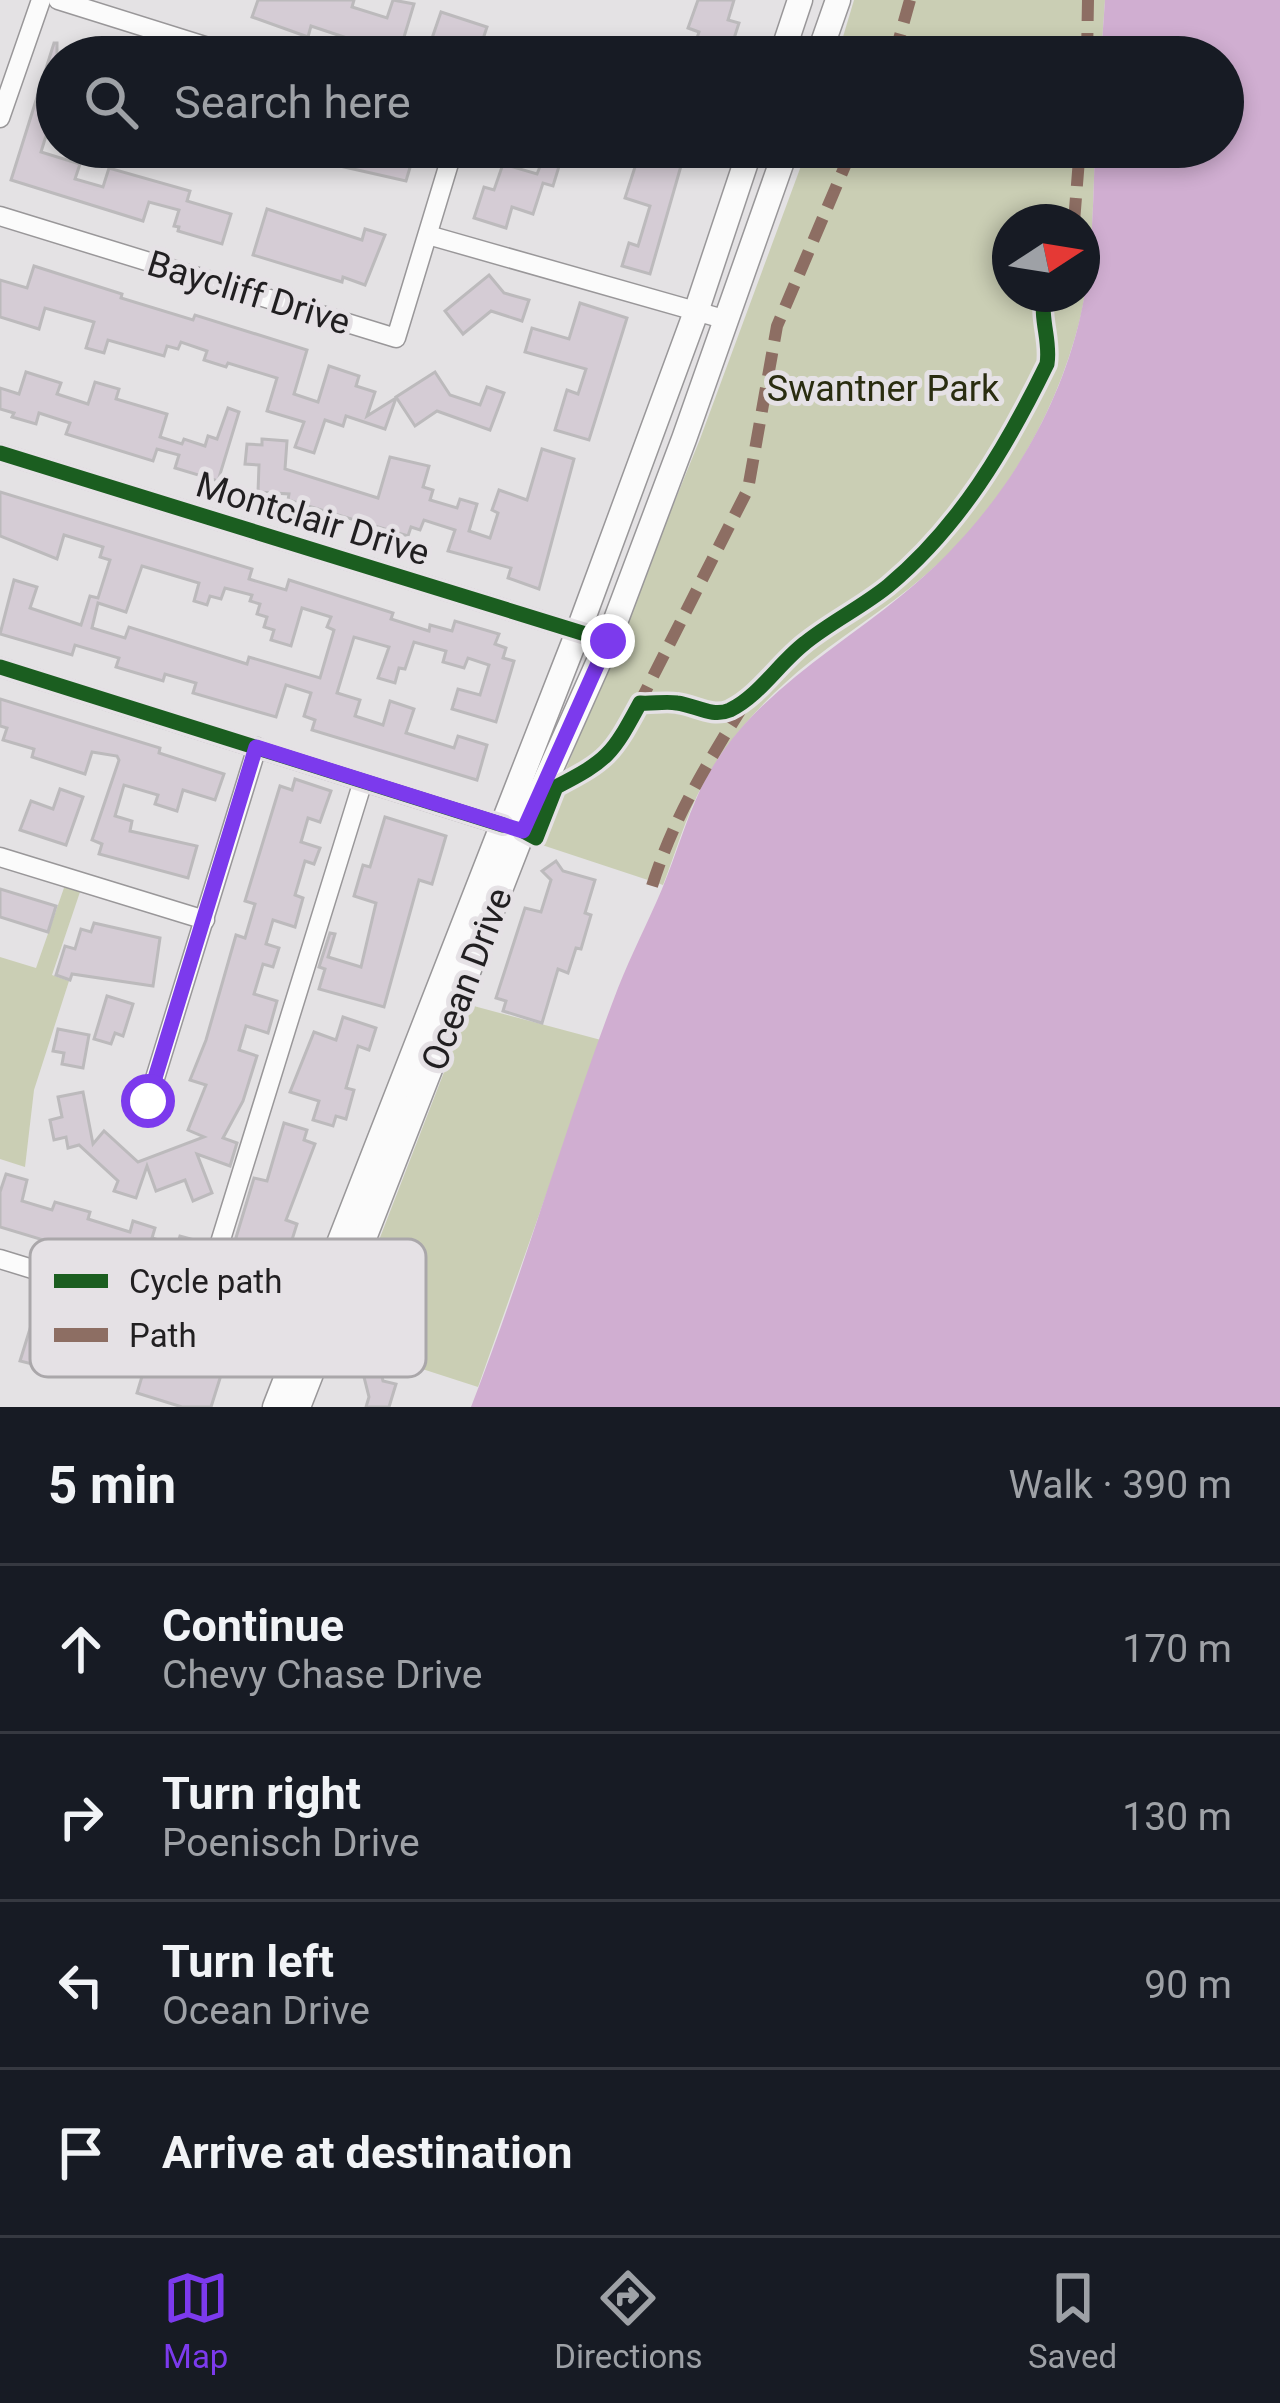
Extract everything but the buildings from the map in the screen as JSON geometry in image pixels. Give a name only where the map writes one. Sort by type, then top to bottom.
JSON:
[{"type":"main road","points":[[788,36],[800,0]]},
{"type":"main road","points":[[823,36],[831,2]]},
{"type":"main road","name":"Ocean Drive","points":[[353,1239],[513,828],[744,168]]},
{"type":"main road","name":"Ocean Drive","points":[[513,828],[608,641],[780,168]]},
{"type":"main road","points":[[629,494],[660,503]]},
{"type":"main road","name":"Ocean Drive","points":[[274,1407],[293,1377]]},
{"type":"main road","name":"Ocean Drive","points":[[298,1407],[304,1377]]},
{"type":"street","points":[[2,107],[41,0]]},
{"type":"street","points":[[58,0],[173,36]]},
{"type":"street","points":[[448,168],[428,235],[727,320]]},
{"type":"street","name":"Baycliff Drive","points":[[0,216],[396,338],[428,235]]},
{"type":"street","name":"Montclair Drive","points":[[0,453],[608,641]]},
{"type":"street","points":[[0,668],[513,828]]},
{"type":"street","points":[[148,1101],[256,747]]},
{"type":"street","points":[[221,1239],[363,781]]},
{"type":"street","points":[[0,857],[205,920]]},
{"type":"street","points":[[0,1259],[30,1268]]},
{"type":"green space","points":[[854,0],[1105,0],[1102,36],[843,36]]},
{"type":"green space","name":"Swantner Park","points":[[800,168],[1094,168],[1092,204],[992,204],[992,312],[1081,312],[1058,386],[1009,480],[941,561],[796,674],[737,733],[697,796],[663,885],[536,843],[700,439]]},
{"type":"green space","points":[[65,885],[81,889],[52,975],[69,981],[34,1090],[25,1167],[0,1159],[0,957],[36,968]]},
{"type":"green space","points":[[470,1005],[601,1040],[478,1387],[426,1370],[426,1239],[379,1239]]},
{"type":"shaded area","points":[[1105,0],[1280,0],[1280,1407],[471,1407],[618,988],[701,788],[740,729],[791,681],[933,568],[990,506],[1014,471],[1054,397],[1081,312],[1100,312],[1100,204],[1092,204],[1094,168],[1244,168],[1244,36],[1102,36]]},
{"type":"marked path","points":[[900,36],[910,0]]},
{"type":"marked path","points":[[1087,36],[1088,0]]},
{"type":"marked path","points":[[637,708],[748,489],[777,326],[844,168]]},
{"type":"marked path","points":[[1075,204],[1078,168]]},
{"type":"marked path","points":[[652,886],[680,815],[743,706]]},
{"type":"cycle path","points":[[523,831],[536,838],[556,787],[607,754],[640,703],[677,703],[717,713],[730,710],[805,643],[878,594],[914,563],[979,484],[1047,364],[1043,312]]},
{"type":"cycle path","points":[[0,453],[608,641]]},
{"type":"cycle path","points":[[0,667],[503,825]]},
{"type":"route","points":[[148,1101],[256,747],[523,831],[608,641]]}]
